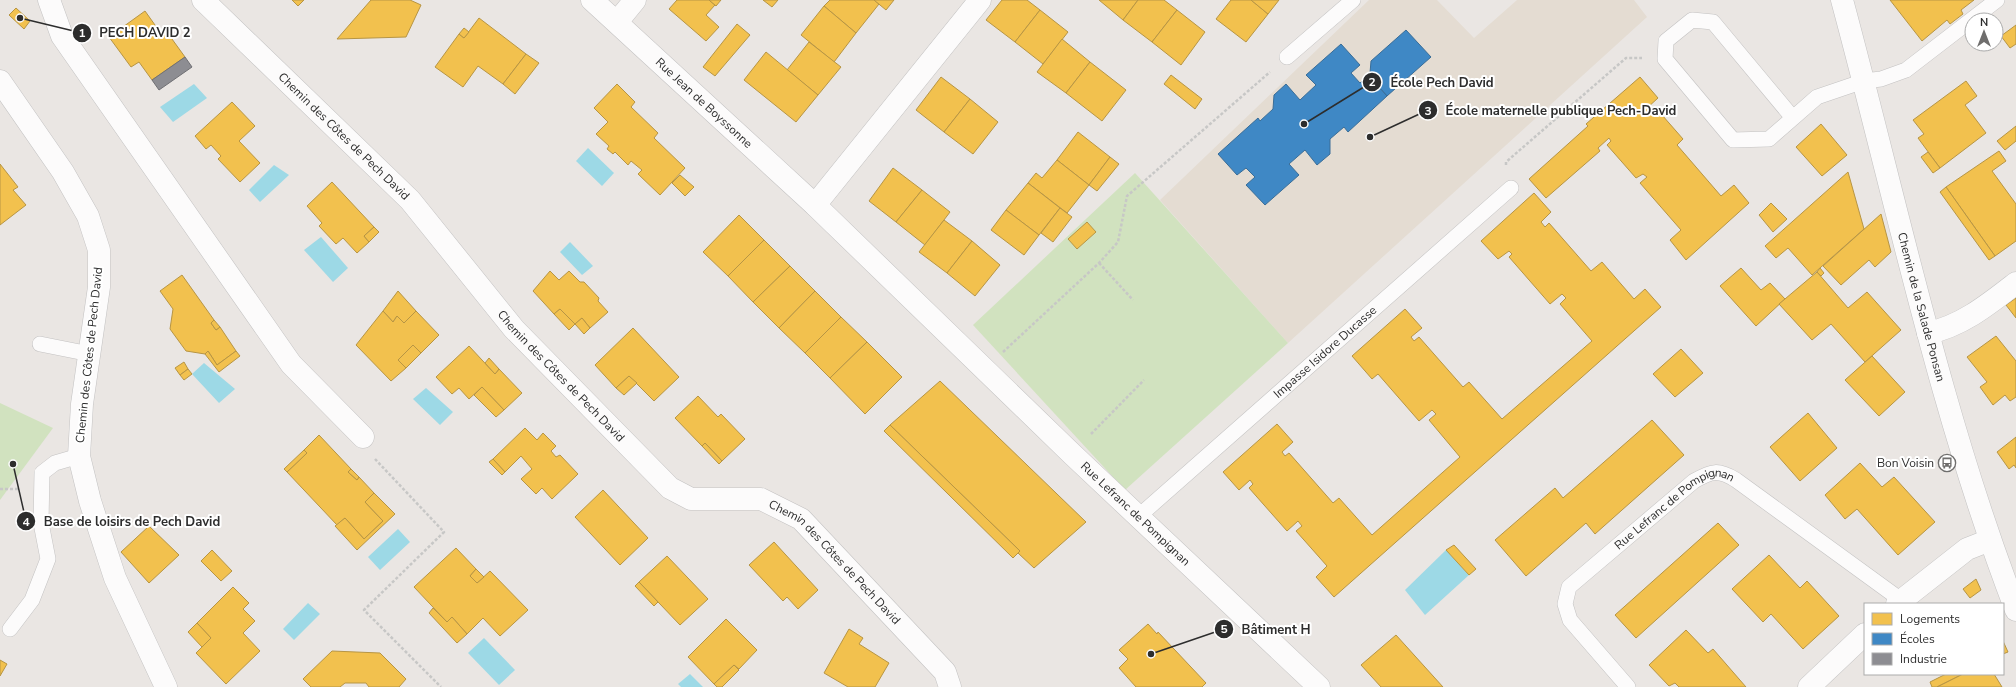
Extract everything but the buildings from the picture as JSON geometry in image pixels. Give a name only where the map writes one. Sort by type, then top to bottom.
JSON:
[{"type":"street","points":[[49,0],[62,36],[291,364],[363,437]]},
{"type":"street","name":"Chemin des Côtes de Pech David","points":[[204,0],[410,200],[514,329],[670,488],[691,499],[761,499],[801,519],[945,672],[950,687]]},
{"type":"street","name":"Rue Jean de Boyssonne","points":[[592,0],[815,205],[954,339]]},
{"type":"street","points":[[617,22],[635,0]]},
{"type":"street","points":[[815,205],[980,0]]},
{"type":"street","name":"Chemin de la Salade Ponsan","points":[[1842,0],[1928,333],[1963,456],[1990,540],[2016,610]]},
{"type":"street","name":"Chemin des Côtes de Pech David","points":[[0,81],[63,172],[88,216],[99,250],[99,287],[82,404],[79,456],[90,501],[115,578],[166,687]]},
{"type":"street","points":[[1928,333],[1945,330],[1979,311],[2016,283]]},
{"type":"street","name":"Rue Lefranc de Pompignan","points":[[954,339],[984,370],[1072,454],[1319,687]]},
{"type":"street","name":"Rue Lefranc de Pompignan","points":[[1899,602],[1967,549],[1990,540]]},
{"type":"street","points":[[1809,687],[1864,635]]},
{"type":"lane","points":[[1287,57],[1353,0]]},
{"type":"lane","points":[[1793,118],[1713,22],[1692,20],[1666,41],[1665,59],[1733,140],[1769,139],[1793,118],[1817,97],[1864,82],[1881,79],[1906,70],[1997,0]]},
{"type":"lane","name":"Impasse Isidore Ducasse","points":[[1139,516],[1510,188]]},
{"type":"lane","points":[[40,344],[90,354]]},
{"type":"lane","points":[[10,629],[32,600],[48,559],[42,523],[42,472],[55,463],[79,456]]},
{"type":"lane","name":"Rue Lefranc de Pompignan","points":[[1628,687],[1570,620],[1565,604],[1569,587],[1694,482],[1710,472],[1724,472],[1736,480],[1899,602]]},
{"type":"path","points":[[984,370],[1099,263],[1118,242],[1127,196],[1287,57]]},
{"type":"path","points":[[1510,188],[1506,162],[1626,58],[1665,59]]},
{"type":"path","points":[[1099,263],[1133,300]]},
{"type":"path","points":[[1072,454],[1144,380]]},
{"type":"path","points":[[363,437],[367,451],[444,532],[364,610],[441,687]]},
{"type":"shaded area","points":[[1369,0],[1437,0],[1474,38],[1517,0],[1634,0],[1647,17],[1288,343],[1160,200]]},
{"type":"green space","points":[[1135,173],[1288,343],[1125,490],[973,325]]},
{"type":"green space","points":[[0,403],[53,428],[0,500]]},
{"type":"water","points":[[194,84],[207,98],[173,122],[160,107]]},
{"type":"water","points":[[588,148],[614,173],[602,186],[576,161]]},
{"type":"water","points":[[274,165],[289,175],[260,202],[249,190]]},
{"type":"water","points":[[321,237],[348,268],[333,282],[304,250]]},
{"type":"water","points":[[570,242],[593,266],[582,275],[560,252]]},
{"type":"water","points":[[204,363],[235,389],[219,403],[192,374]]},
{"type":"water","points":[[426,388],[453,412],[440,425],[413,399]]},
{"type":"water","points":[[398,529],[410,542],[380,570],[368,557]]},
{"type":"water","points":[[1446,550],[1469,575],[1425,615],[1405,590]]},
{"type":"water","points":[[308,603],[320,614],[294,640],[283,629]]},
{"type":"water","points":[[484,638],[515,670],[499,685],[468,653]]},
{"type":"water","points":[[690,674],[703,687],[681,687],[678,684]]},
{"type":"place","name":"PECH DAVID 2","points":[[20,18]]},
{"type":"place","name":"École Pech David","points":[[1304,124]]},
{"type":"place","name":"École maternelle publique Pech-David","points":[[1370,137]]},
{"type":"place","name":"Bon Voisin","points":[[1947,463]]},
{"type":"place","name":"Base de loisirs de Pech David","points":[[13,464]]},
{"type":"place","name":"Bâtiment H","points":[[1151,654]]}]
